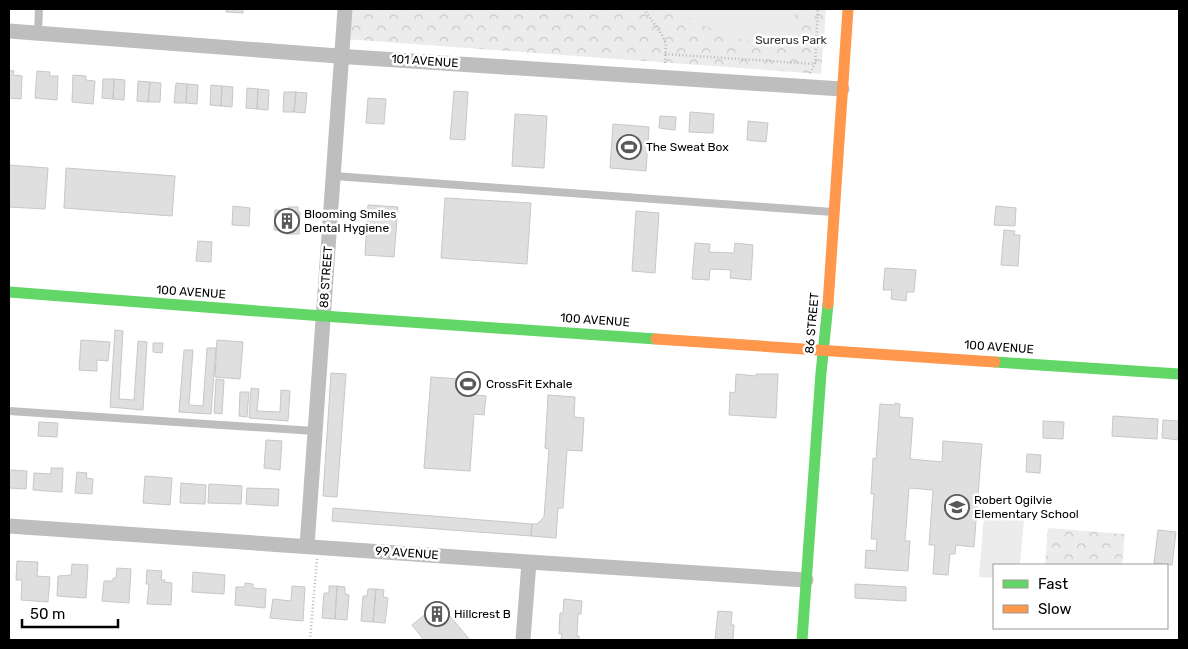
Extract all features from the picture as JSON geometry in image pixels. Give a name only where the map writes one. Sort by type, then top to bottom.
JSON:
[{"type":"main road","name":"86 STREET","points":[[802,640],[821,373],[825,350],[848,9]]},
{"type":"main road","name":"100 AVENUE","points":[[9,292],[323,316],[1179,374]]},
{"type":"street","name":"88 STREET","points":[[312,546],[315,431],[345,9]]},
{"type":"street","name":"101 AVENUE","points":[[9,31],[342,56],[842,88]]},
{"type":"street","name":"99 AVENUE","points":[[9,526],[806,580]]},
{"type":"street","points":[[523,640],[529,562]]},
{"type":"lane","points":[[38,33],[39,9]]},
{"type":"lane","points":[[334,176],[833,212]]},
{"type":"lane","points":[[9,411],[315,431]]},
{"type":"path","points":[[644,9],[662,35],[666,44],[665,54],[815,64]]},
{"type":"path","points":[[803,86],[815,64],[818,9]]},
{"type":"path","points":[[310,640],[312,546]]},
{"type":"green space","name":"Surerus Park","points":[[347,9],[826,9],[821,74],[345,39]]},
{"type":"green space","points":[[677,9],[795,9],[792,48],[762,44],[717,31],[690,18]]},
{"type":"green space","points":[[984,516],[1024,519],[1020,564],[993,564],[993,578],[979,577]]},
{"type":"green space","points":[[1048,528],[1125,534],[1122,564],[1045,564]]},
{"type":"building","points":[[226,9],[243,9],[243,13],[226,12]]},
{"type":"building","points":[[9,70],[14,71],[13,75],[22,76],[21,99],[9,98]]},
{"type":"building","points":[[37,71],[50,72],[49,76],[58,76],[57,100],[35,98]]},
{"type":"building","points":[[73,75],[86,76],[86,80],[95,81],[93,104],[72,102]]},
{"type":"building","points":[[103,79],[114,79],[113,99],[102,98]]},
{"type":"building","points":[[114,79],[125,80],[124,100],[113,99]]},
{"type":"building","points":[[138,81],[150,82],[148,102],[137,101]]},
{"type":"building","points":[[150,82],[161,83],[160,102],[148,102]]},
{"type":"building","points":[[176,83],[187,84],[186,103],[174,103]]},
{"type":"building","points":[[187,84],[198,85],[197,104],[186,103]]},
{"type":"building","points":[[211,85],[222,86],[221,106],[210,105]]},
{"type":"building","points":[[222,86],[233,87],[232,107],[221,106]]},
{"type":"building","points":[[247,88],[258,89],[257,109],[246,108]]},
{"type":"building","points":[[258,89],[269,90],[268,110],[257,109]]},
{"type":"building","points":[[454,91],[468,92],[465,140],[450,139]]},
{"type":"building","points":[[284,92],[296,92],[294,112],[283,112]]},
{"type":"building","points":[[296,92],[307,93],[305,113],[294,112]]},
{"type":"building","points":[[368,98],[386,99],[384,124],[366,123]]},
{"type":"building","points":[[690,112],[714,114],[713,133],[689,132]]},
{"type":"building","points":[[515,114],[547,116],[544,168],[512,166]]},
{"type":"building","points":[[660,116],[676,117],[675,130],[659,128]]},
{"type":"building","points":[[748,121],[768,123],[766,142],[747,140]]},
{"type":"building","name":"The Sweat Box","points":[[613,124],[649,127],[646,171],[610,168]]},
{"type":"building","points":[[9,165],[48,168],[45,209],[9,207]]},
{"type":"building","points":[[66,168],[175,176],[172,216],[64,208]]},
{"type":"building","points":[[445,198],[531,203],[527,264],[441,258]]},
{"type":"building","points":[[368,205],[398,207],[394,257],[365,255]]},
{"type":"building","points":[[233,206],[250,208],[249,226],[232,225]]},
{"type":"building","points":[[996,206],[1016,208],[1015,226],[994,225]]},
{"type":"building","name":"Blooming Smiles Dental Hygiene","points":[[288,207],[298,207],[298,212],[300,212],[299,234],[286,234],[286,231],[274,230],[275,210],[288,211]]},
{"type":"building","points":[[636,211],[659,213],[655,273],[632,271]]},
{"type":"building","points":[[1004,230],[1015,231],[1014,235],[1020,235],[1018,266],[1001,265]]},
{"type":"building","points":[[198,241],[212,242],[211,262],[196,261]]},
{"type":"building","points":[[695,243],[710,244],[709,252],[734,253],[735,243],[753,245],[751,280],[730,278],[731,270],[710,269],[709,280],[692,279]]},
{"type":"building","points":[[885,268],[916,270],[914,292],[907,292],[906,301],[891,299],[892,290],[883,290]]},
{"type":"building","points":[[115,330],[123,331],[119,399],[134,400],[138,341],[147,342],[143,410],[110,407]]},
{"type":"building","points":[[81,340],[110,342],[108,361],[97,360],[97,371],[79,370]]},
{"type":"building","points":[[217,340],[243,342],[240,379],[215,377]]},
{"type":"building","points":[[153,343],[163,343],[162,353],[153,352]]},
{"type":"building","points":[[207,348],[216,348],[211,414],[179,412],[184,350],[193,350],[189,405],[203,406]]},
{"type":"building","points":[[331,373],[346,374],[337,497],[323,496]]},
{"type":"building","points":[[736,374],[756,376],[756,374],[778,374],[776,418],[729,415],[730,392],[735,393]]},
{"type":"building","points":[[431,377],[476,380],[475,395],[486,396],[484,415],[474,414],[470,471],[424,468]]},
{"type":"building","points":[[216,379],[224,380],[222,414],[214,413]]},
{"type":"building","points":[[251,388],[259,389],[257,411],[280,412],[281,390],[290,391],[288,421],[249,418]]},
{"type":"building","points":[[240,392],[249,392],[247,417],[239,416]]},
{"type":"building","points":[[548,395],[575,397],[574,417],[584,418],[582,451],[567,450],[563,508],[558,508],[556,538],[531,536],[532,524],[537,524],[544,517],[549,449],[545,448]]},
{"type":"building","points":[[895,403],[900,404],[899,417],[913,418],[910,459],[942,462],[943,441],[982,444],[974,547],[956,545],[955,554],[950,554],[948,575],[933,574],[935,545],[929,545],[933,490],[909,488],[905,541],[910,541],[908,571],[865,568],[866,550],[876,551],[877,539],[871,539],[874,494],[871,494],[873,458],[876,459],[880,404],[895,405]]},
{"type":"building","points":[[1113,416],[1158,419],[1157,439],[1112,436]]},
{"type":"building","points":[[1163,420],[1179,421],[1179,440],[1162,438]]},
{"type":"building","points":[[1043,421],[1064,422],[1063,439],[1043,438]]},
{"type":"building","points":[[39,422],[58,423],[57,437],[38,436]]},
{"type":"building","points":[[266,440],[282,441],[280,470],[264,468]]},
{"type":"building","points":[[1027,454],[1041,455],[1040,473],[1026,472]]},
{"type":"building","points":[[51,468],[63,468],[62,492],[33,490],[34,473],[51,474]]},
{"type":"building","points":[[9,470],[27,471],[26,489],[9,488]]},
{"type":"building","points":[[77,472],[87,473],[86,478],[93,479],[92,494],[75,493]]},
{"type":"building","points":[[145,476],[172,478],[170,505],[143,503]]},
{"type":"building","points":[[181,483],[206,485],[205,504],[180,503]]},
{"type":"building","points":[[209,484],[242,486],[241,504],[208,503]]},
{"type":"building","points":[[247,488],[279,489],[278,506],[246,504]]},
{"type":"building","points":[[333,508],[532,524],[531,536],[332,521]]},
{"type":"building","points":[[1158,530],[1176,532],[1172,565],[1154,563]]},
{"type":"building","points":[[17,561],[38,562],[37,576],[50,577],[48,602],[21,600],[22,580],[16,580]]},
{"type":"building","points":[[72,564],[88,565],[86,598],[57,596],[58,576],[71,575]]},
{"type":"building","points":[[117,568],[131,569],[129,603],[102,601],[104,581],[113,581],[113,578],[116,578]]},
{"type":"building","points":[[147,570],[162,571],[161,580],[172,583],[171,605],[147,604],[149,584],[146,584]]},
{"type":"building","points":[[193,572],[225,575],[224,594],[192,592]]},
{"type":"building","points":[[245,583],[253,584],[253,588],[266,589],[265,608],[235,605],[236,587],[245,587]]},
{"type":"building","points":[[855,584],[906,587],[906,601],[855,598]]},
{"type":"building","points":[[292,586],[305,587],[303,621],[270,618],[273,599],[291,601]]},
{"type":"building","points":[[329,586],[337,586],[335,619],[322,618],[324,593],[329,593]]},
{"type":"building","points":[[337,586],[345,587],[345,594],[349,595],[347,620],[335,619]]},
{"type":"building","points":[[368,589],[376,589],[373,622],[361,621],[363,596],[367,596]]},
{"type":"building","points":[[376,589],[384,590],[383,597],[388,598],[385,623],[373,622]]},
{"type":"building","points":[[564,599],[582,601],[581,614],[578,614],[577,636],[579,636],[579,640],[561,640],[562,634],[559,634],[560,613],[563,613]]},
{"type":"building","name":"Hillcrest B","points":[[439,603],[470,640],[424,640],[412,625]]},
{"type":"building","points":[[718,611],[732,612],[731,625],[734,625],[733,640],[715,640]]},
{"type":"traffic: fast","points":[[9,292],[656,339]]},
{"type":"traffic: fast","points":[[802,640],[821,373],[828,304]]},
{"type":"traffic: fast","points":[[995,362],[1179,374]]},
{"type":"traffic: slow","points":[[828,304],[848,9]]},
{"type":"traffic: slow","points":[[656,339],[995,362]]},
{"type":"place","name":"The Sweat Box","points":[[629,147]]},
{"type":"place","name":"Blooming Smiles Dental Hygiene","points":[[287,221]]},
{"type":"place","name":"CrossFit Exhale","points":[[468,384]]},
{"type":"place","name":"Robert Ogilvie Elementary School","points":[[957,507]]},
{"type":"place","name":"Hillcrest B","points":[[437,614]]}]
